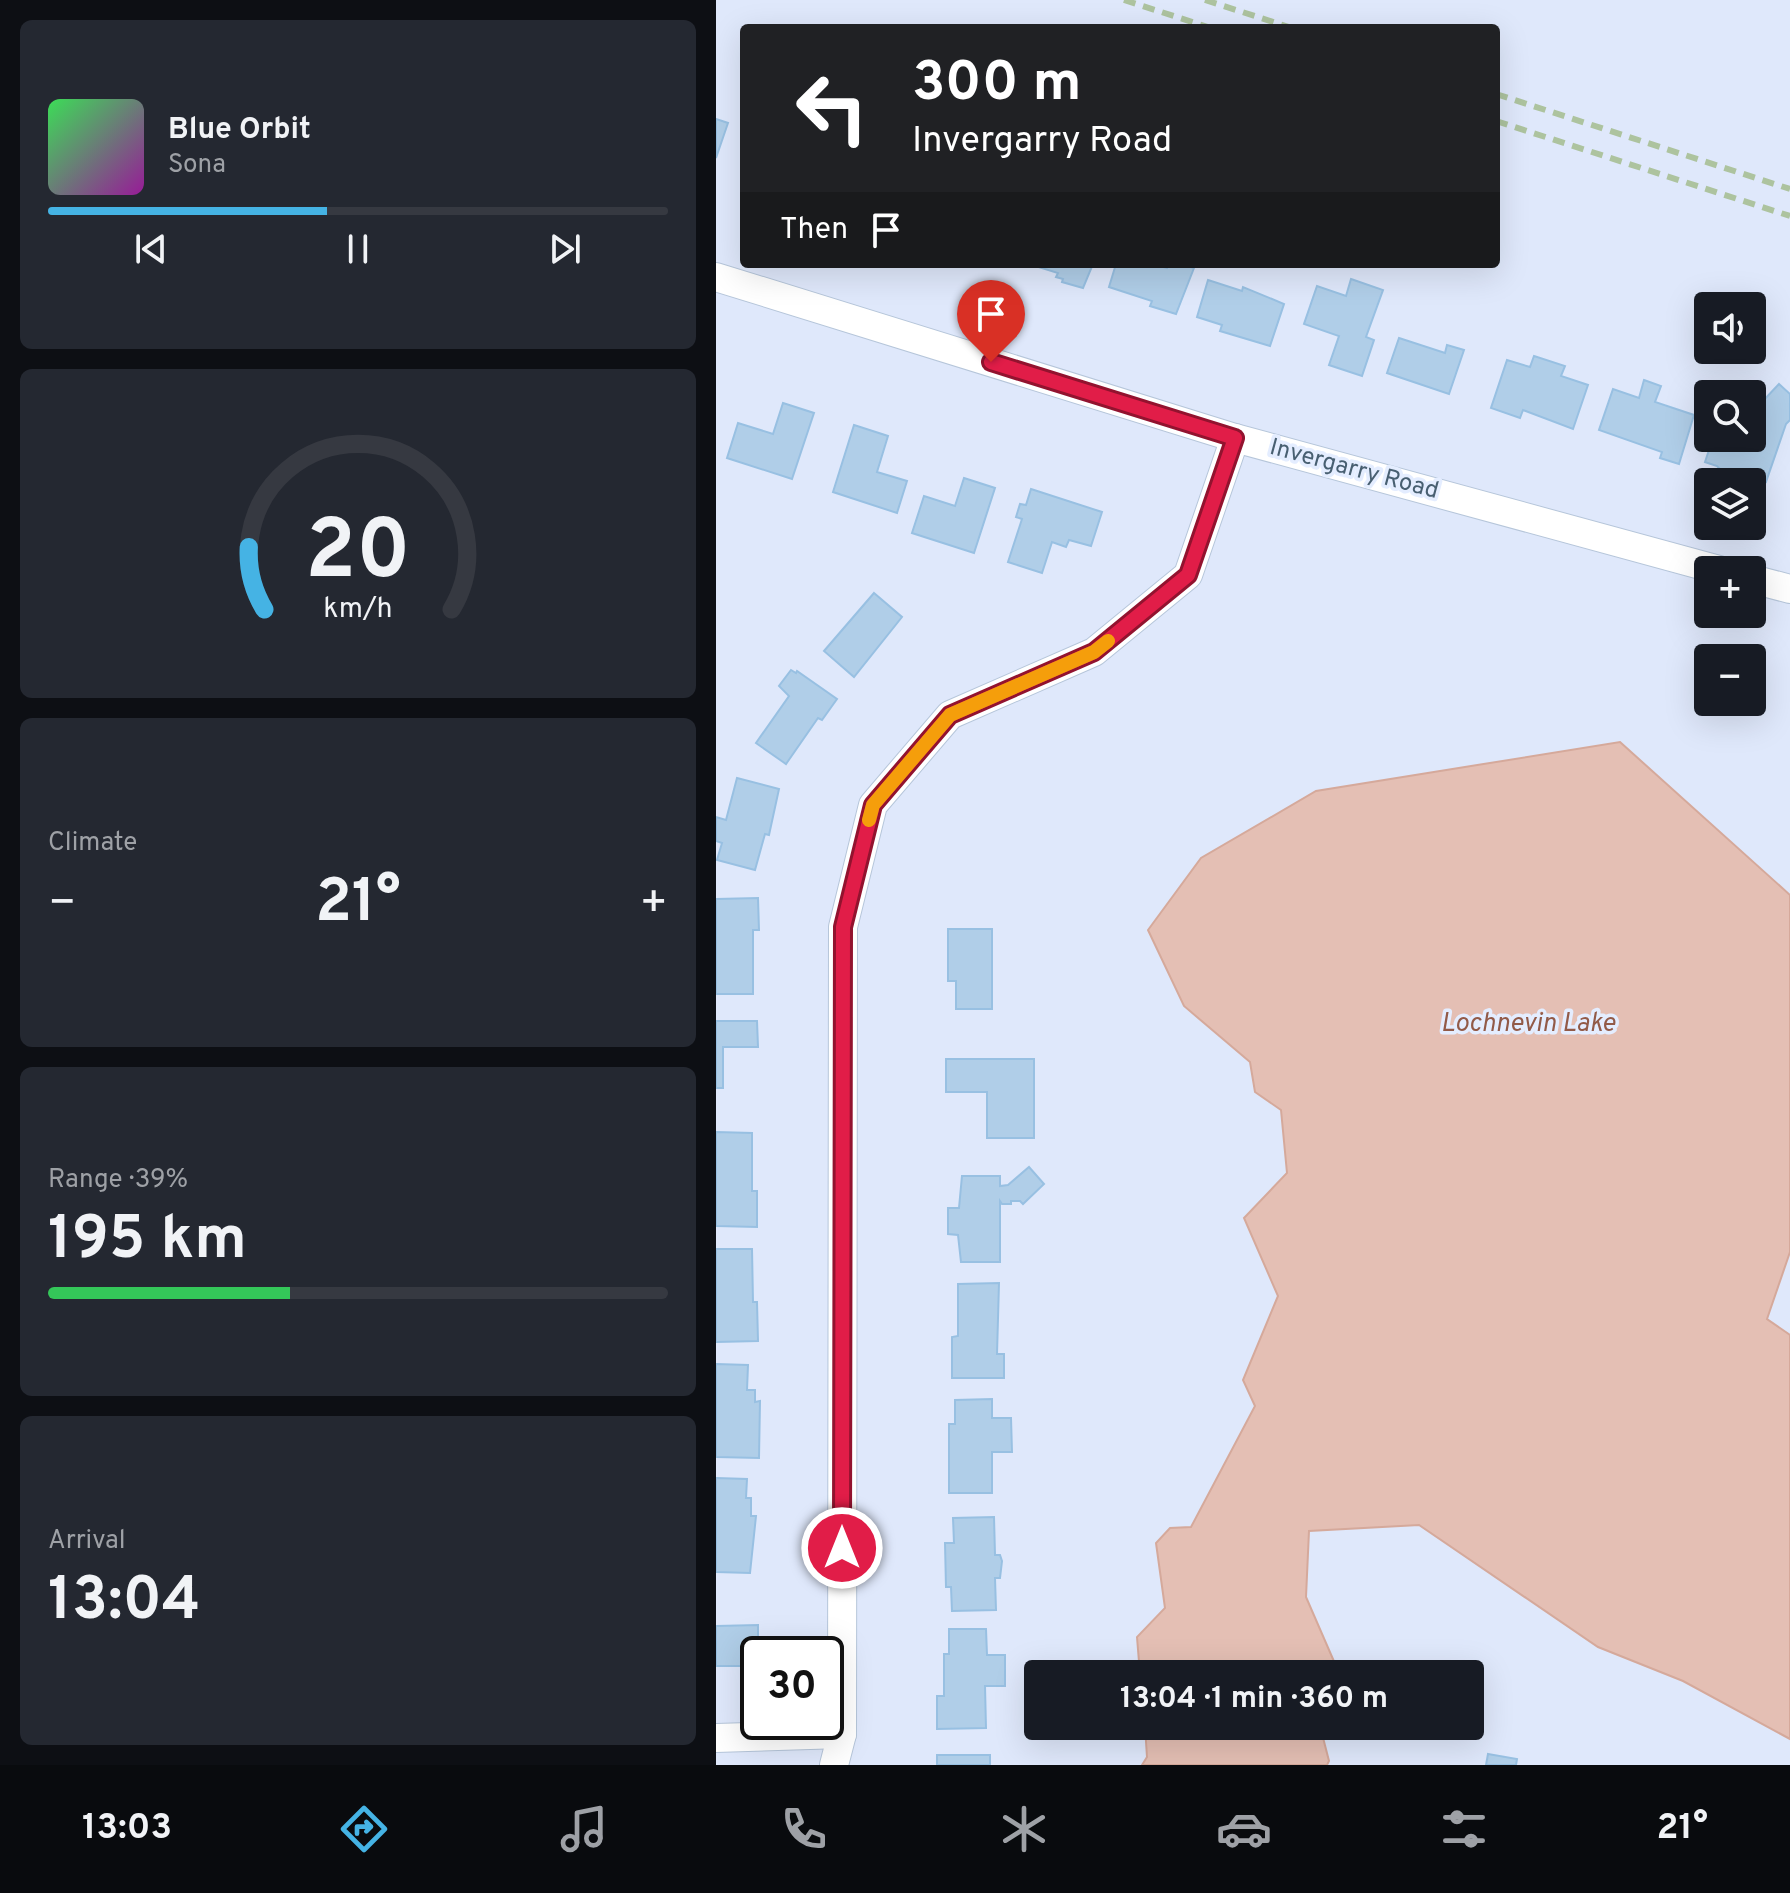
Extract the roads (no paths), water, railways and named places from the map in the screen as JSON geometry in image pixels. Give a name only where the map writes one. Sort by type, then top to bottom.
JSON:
[{"type":"street","name":"Invergarry Road","points":[[716,277],[1235,438],[1694,563]]},
{"type":"street","points":[[842,1636],[843,927],[873,805],[950,715],[1094,652],[1188,575],[1235,438]]},
{"type":"street","points":[[1766,583],[1790,589]]},
{"type":"street","points":[[716,1738],[740,1737]]},
{"type":"street","points":[[834,1765],[840,1740]]},
{"type":"water","name":"Lochnevin Lake","points":[[1620,742],[1790,895],[1790,1252],[1767,1319],[1790,1335],[1790,1739],[1683,1681],[1598,1647],[1419,1525],[1309,1531],[1306,1597],[1333,1660],[1139,1660],[1137,1637],[1165,1608],[1156,1543],[1170,1528],[1191,1527],[1255,1406],[1243,1380],[1278,1296],[1244,1218],[1287,1173],[1281,1110],[1255,1092],[1250,1062],[1184,1006],[1148,930],[1201,858],[1316,791]]},
{"type":"water","points":[[1146,1740],[1324,1740],[1329,1761],[1327,1765],[1142,1765],[1147,1757]]},
{"type":"railway","points":[[1124,0],[1199,24]]},
{"type":"railway","points":[[1205,0],[1280,24]]},
{"type":"railway","points":[[1500,95],[1790,189]]},
{"type":"railway","points":[[1500,122],[1790,216]]}]
